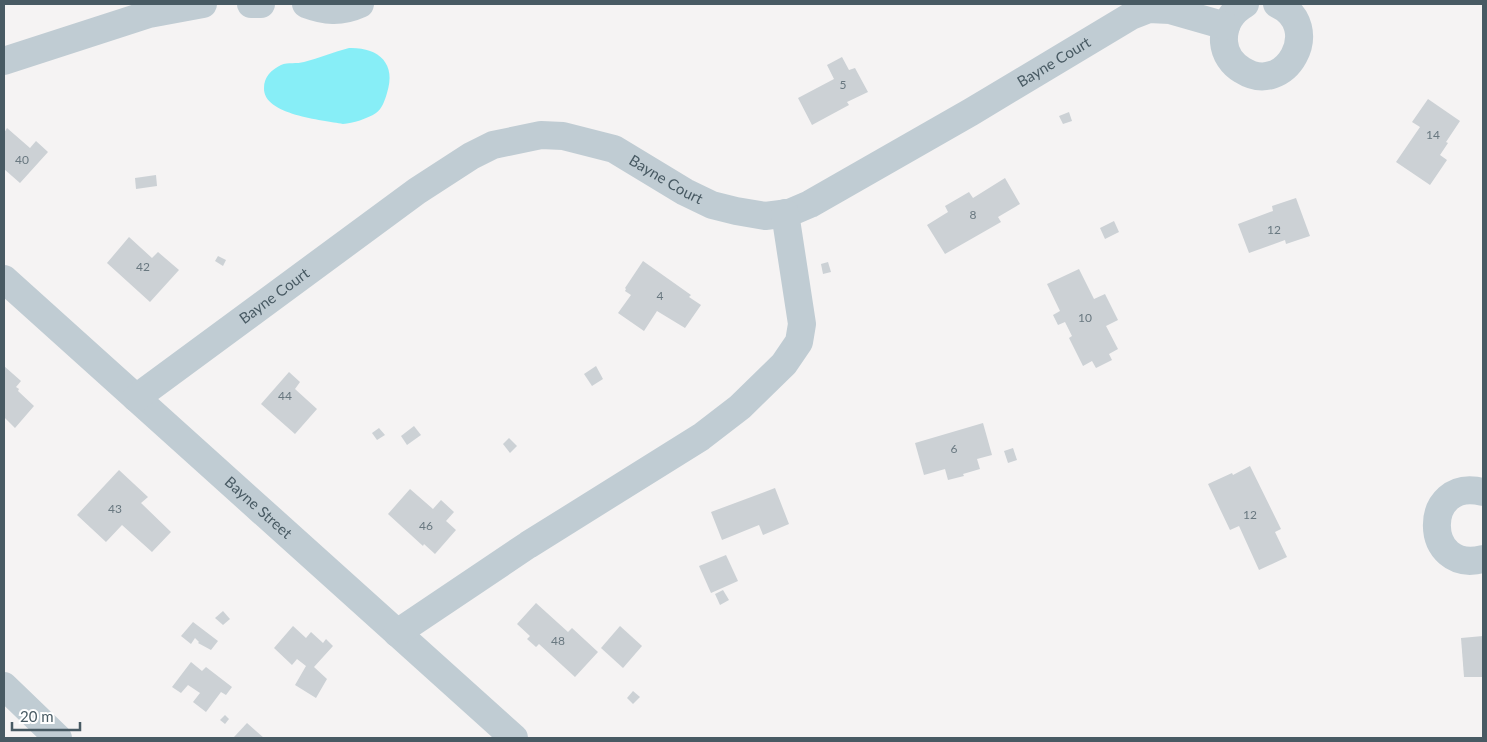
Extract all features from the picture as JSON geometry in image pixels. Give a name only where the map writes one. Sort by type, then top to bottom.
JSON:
[{"type":"street","points":[[4,61],[148,14],[202,4]]},
{"type":"street","points":[[251,4],[261,4]]},
{"type":"street","points":[[306,4],[324,10],[341,10],[360,4]]},
{"type":"street","points":[[1245,4],[1233,13],[1226,26],[1224,33],[1225,47],[1235,65],[1246,73],[1267,76],[1287,66],[1299,46],[1300,38],[1297,23],[1288,11],[1277,4]]},
{"type":"street","name":"Bayne Court","points":[[136,398],[417,191],[471,156],[493,145],[541,135],[563,136],[614,149],[685,192],[712,205],[764,216],[785,214],[810,204],[971,112],[1130,16],[1149,9],[1170,10],[1226,26]]},
{"type":"street","points":[[396,632],[528,544],[701,437],[740,407],[784,364],[798,342],[802,324],[785,214]]},
{"type":"street","name":"Bayne Street","points":[[4,279],[514,738]]},
{"type":"street","points":[[1483,492],[1462,491],[1449,498],[1440,510],[1436,524],[1438,538],[1445,550],[1463,560],[1477,561],[1483,559]]},
{"type":"street","points":[[4,686],[58,738]]},
{"type":"water","points":[[349,48],[369,50],[383,59],[387,65],[389,82],[387,93],[382,107],[372,115],[343,124],[296,115],[273,104],[266,97],[265,80],[277,67],[304,62]]},
{"type":"building","points":[[842,57],[849,70],[855,68],[868,92],[847,102],[849,105],[812,125],[798,98],[834,79],[827,65]]},
{"type":"building","points":[[1428,99],[1460,121],[1440,155],[1447,160],[1430,185],[1396,162],[1420,127],[1412,122]]},
{"type":"building","points":[[1069,112],[1072,121],[1063,124],[1059,116]]},
{"type":"building","points":[[7,128],[30,148],[36,141],[48,152],[20,183],[4,169],[4,133]]},
{"type":"building","points":[[156,175],[157,186],[136,189],[135,178]]},
{"type":"building","points":[[1005,178],[1020,204],[998,217],[1001,222],[945,254],[927,225],[948,212],[945,206],[969,192],[973,198]]},
{"type":"building","points":[[1296,198],[1310,236],[1286,244],[1285,240],[1249,253],[1238,224],[1273,211],[1272,206]]},
{"type":"building","points":[[1114,221],[1119,232],[1105,239],[1100,228]]},
{"type":"building","points":[[129,237],[152,258],[158,252],[179,270],[150,302],[107,263]]},
{"type":"building","points":[[218,256],[226,260],[223,266],[215,261]]},
{"type":"building","points":[[643,261],[691,295],[689,297],[701,305],[685,328],[657,311],[644,331],[618,313],[631,295],[625,291],[625,288]]},
{"type":"building","points":[[828,262],[831,272],[823,274],[821,264]]},
{"type":"building","points":[[1079,269],[1094,299],[1105,294],[1118,320],[1106,326],[1118,349],[1109,354],[1112,360],[1096,368],[1092,361],[1083,366],[1069,338],[1072,336],[1065,322],[1058,325],[1053,315],[1060,311],[1047,284]]},
{"type":"building","points":[[4,366],[21,381],[16,387],[19,389],[18,391],[34,406],[15,428],[4,417]]},
{"type":"building","points":[[596,366],[603,379],[592,386],[584,374]]},
{"type":"building","points":[[289,372],[300,382],[295,389],[317,409],[295,434],[261,404]]},
{"type":"building","points":[[983,423],[992,455],[977,459],[980,469],[948,480],[945,469],[924,475],[915,443]]},
{"type":"building","points":[[414,426],[421,435],[407,445],[401,436]]},
{"type":"building","points":[[379,428],[385,435],[377,440],[372,433]]},
{"type":"building","points":[[509,438],[517,446],[510,453],[503,444]]},
{"type":"building","points":[[1013,448],[1017,460],[1008,463],[1004,451]]},
{"type":"building","points":[[1250,466],[1281,529],[1275,532],[1287,557],[1259,570],[1239,526],[1230,530],[1208,484],[1232,473],[1233,475]]},
{"type":"building","points":[[119,470],[148,497],[141,503],[171,532],[152,552],[122,525],[106,542],[77,515]]},
{"type":"building","points":[[775,488],[789,524],[763,535],[759,525],[722,540],[711,512]]},
{"type":"building","points":[[410,489],[433,509],[441,500],[454,512],[446,521],[456,530],[435,554],[424,544],[423,546],[388,514]]},
{"type":"building","points":[[726,555],[738,581],[711,593],[699,566]]},
{"type":"building","points":[[723,590],[729,600],[720,605],[715,594]]},
{"type":"building","points":[[536,603],[568,632],[572,628],[598,652],[575,677],[539,644],[536,647],[527,639],[530,636],[517,624]]},
{"type":"building","points":[[223,611],[230,619],[223,625],[215,618]]},
{"type":"building","points":[[193,622],[218,641],[211,650],[198,643],[195,638],[191,644],[181,636]]},
{"type":"building","points":[[293,626],[306,638],[311,632],[323,643],[326,639],[333,646],[314,667],[327,679],[316,698],[295,685],[306,666],[297,659],[292,665],[274,648]]},
{"type":"building","points":[[620,626],[642,646],[623,668],[601,648]]},
{"type":"building","points":[[1483,636],[1483,677],[1464,677],[1461,638]]},
{"type":"building","points":[[191,662],[202,671],[206,667],[232,687],[226,695],[221,692],[206,712],[193,702],[200,693],[188,685],[181,693],[172,687]]},
{"type":"building","points":[[633,691],[640,697],[633,704],[627,698]]},
{"type":"building","points":[[225,715],[229,719],[225,724],[220,720]]},
{"type":"building","points":[[247,723],[264,738],[235,738]]}]
